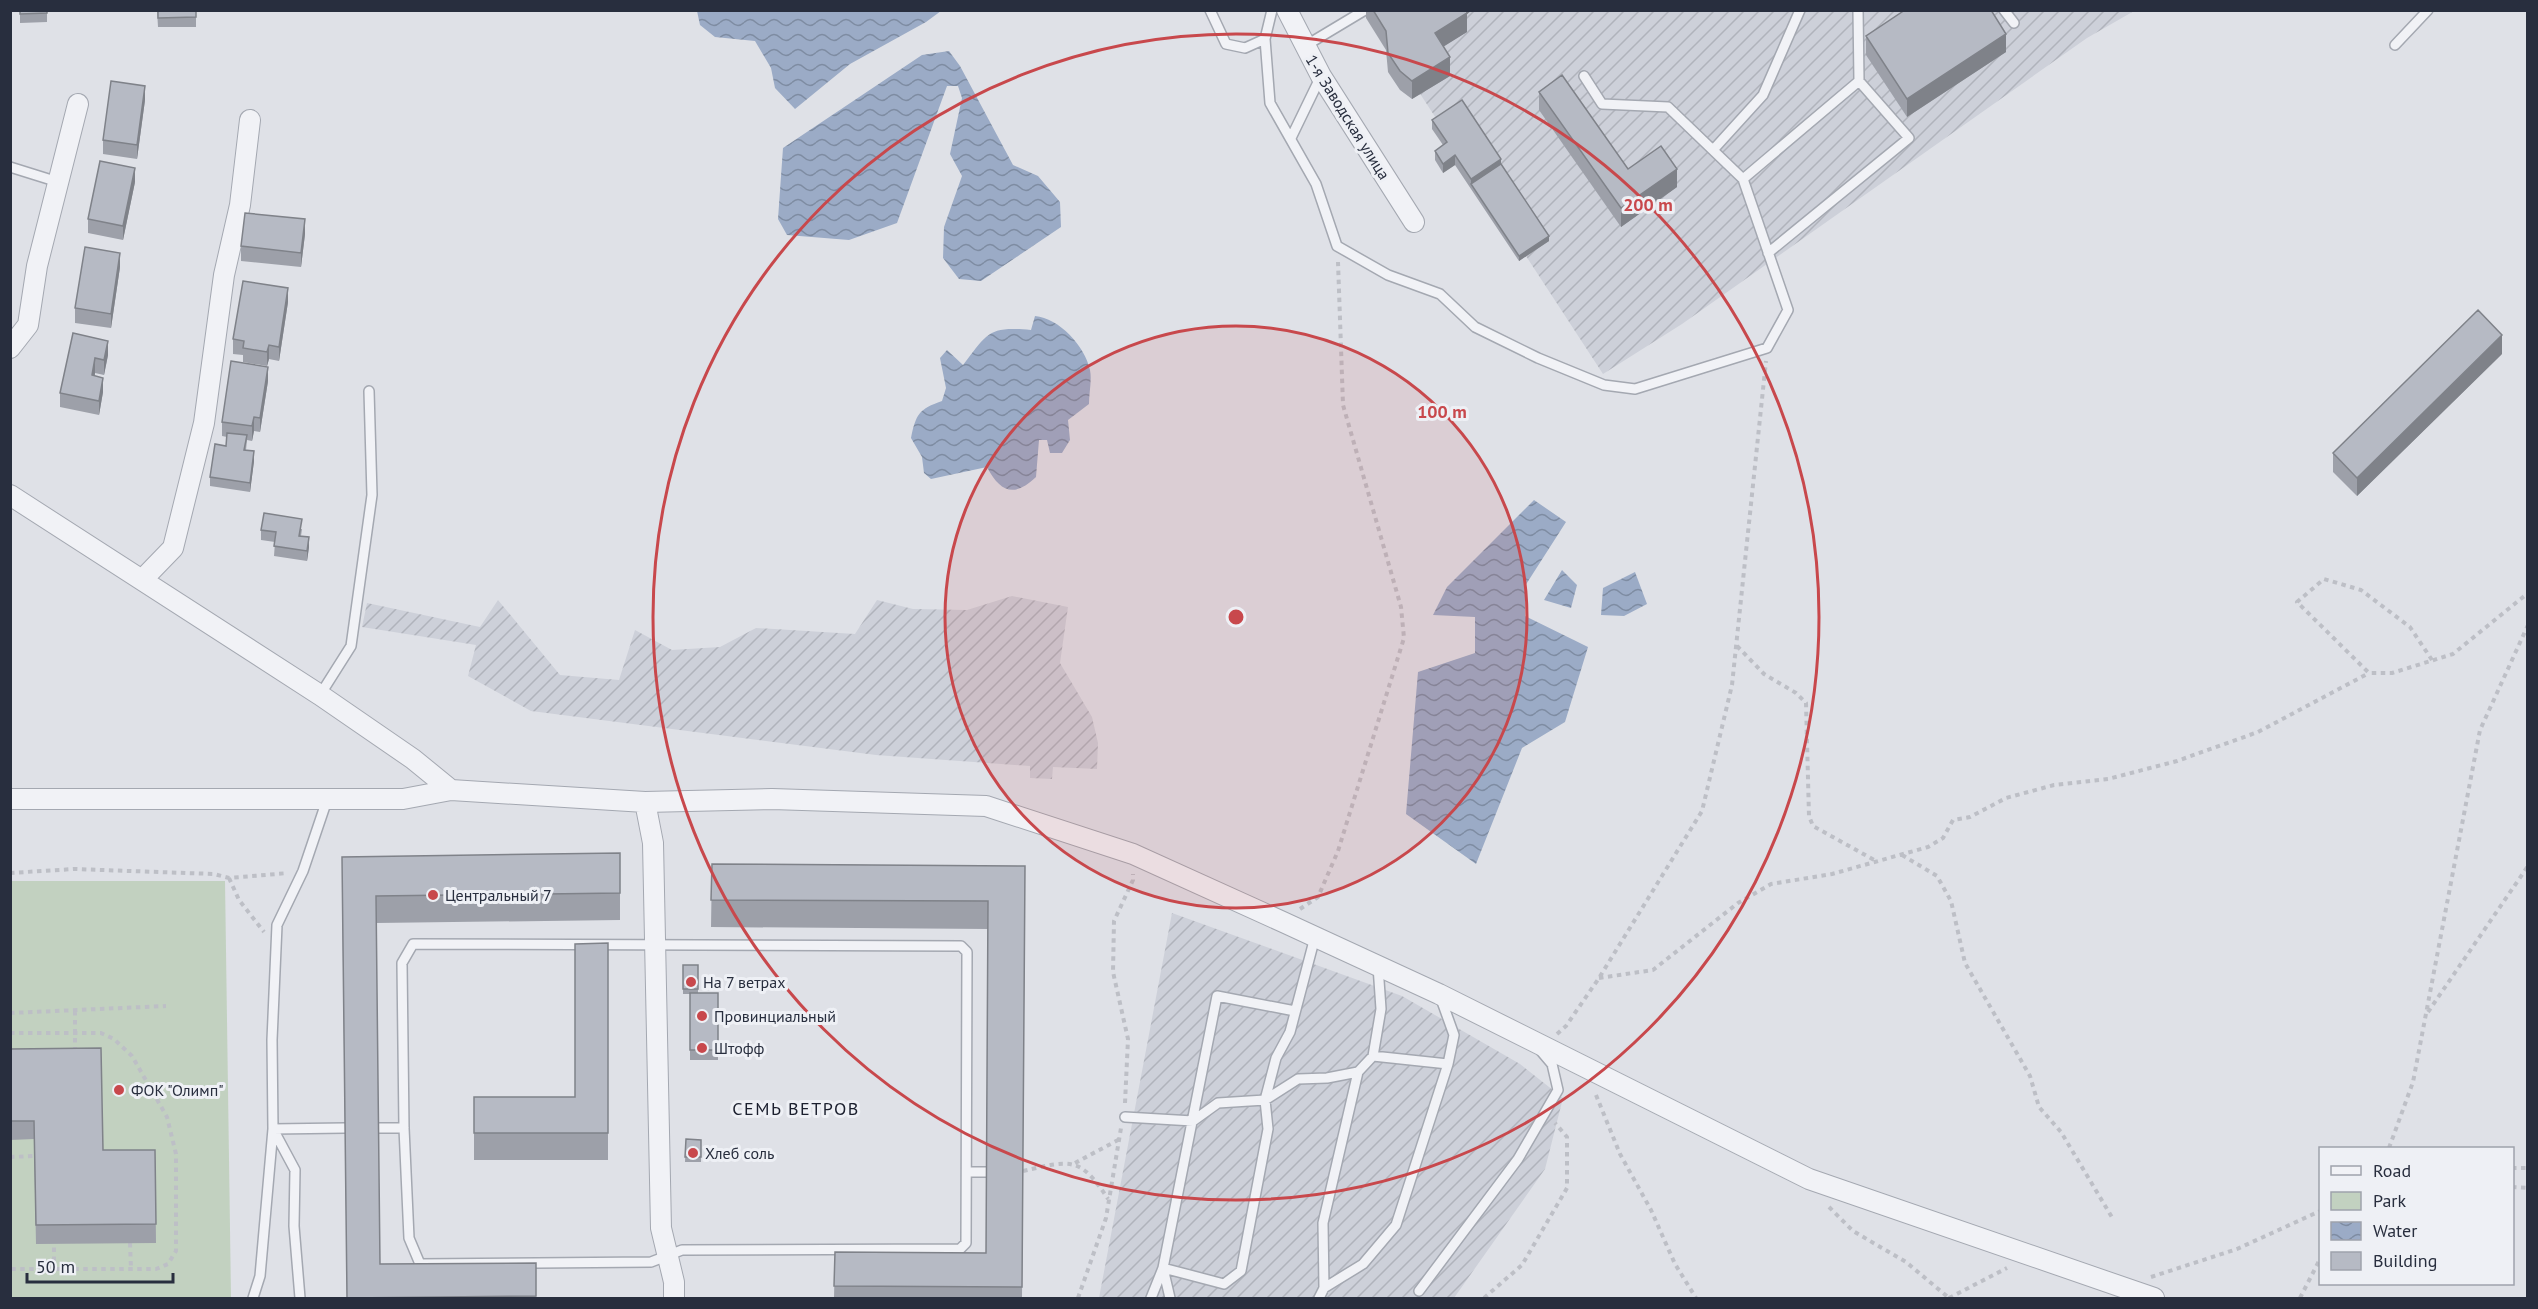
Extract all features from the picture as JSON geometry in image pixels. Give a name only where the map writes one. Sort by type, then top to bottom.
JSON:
[{"type":"street","name":"1-я Заводская улица","points":[[1287,10],[1321,76],[1414,222]]},
{"type":"street","points":[[10,348],[28,325],[37,266],[78,104]]},
{"type":"street","points":[[142,580],[173,548],[204,423],[225,275],[240,205],[250,120]]},
{"type":"street","points":[[10,495],[320,695],[412,759],[451,790]]},
{"type":"street","points":[[10,799],[403,799],[451,790],[645,802],[772,799],[986,806],[1133,854],[1439,994],[1809,1179],[2154,1299]]},
{"type":"street","points":[[645,802],[653,843],[661,1228],[674,1282],[674,1299]]},
{"type":"lane","points":[[1210,10],[1226,44],[1245,48],[1265,39]]},
{"type":"lane","points":[[1272,10],[1265,39],[1270,103],[1316,184],[1337,246],[1388,275],[1440,294],[1475,327],[1538,358],[1604,385],[1635,389],[1767,348],[1788,310],[1743,179],[1668,107],[1602,104],[1584,76]]},
{"type":"lane","points":[[1305,46],[1365,10]]},
{"type":"lane","points":[[1713,150],[1762,94],[1800,10]]},
{"type":"lane","points":[[1768,253],[1909,138],[1859,81],[1858,10]]},
{"type":"lane","points":[[2004,10],[2014,23]]},
{"type":"lane","points":[[2395,45],[2427,10]]},
{"type":"lane","points":[[1291,138],[1321,76]]},
{"type":"lane","points":[[1743,179],[1859,81]]},
{"type":"lane","points":[[10,167],[58,182]]},
{"type":"lane","points":[[320,695],[351,646],[372,495],[369,391]]},
{"type":"lane","points":[[252,1299],[260,1276],[263,1212],[273,1129],[272,1040],[277,925],[303,871],[327,800]]},
{"type":"lane","points":[[1162,1268],[1224,1284],[1241,1271],[1269,1129],[1265,1100],[1276,1058],[1290,1032],[1315,937]]},
{"type":"lane","points":[[413,944],[656,945],[961,946],[967,952],[966,1243],[960,1249],[717,1248],[682,1250],[651,1262],[420,1264],[409,1238],[404,1128],[402,963],[413,944]]},
{"type":"lane","points":[[1319,1299],[1324,1288],[1323,1222],[1358,1072],[1373,1056],[1381,1009],[1378,966]]},
{"type":"lane","points":[[1324,1288],[1363,1264],[1396,1225],[1448,1064],[1454,1035],[1439,994]]},
{"type":"lane","points":[[1151,1299],[1162,1268],[1217,996],[1296,1011]]},
{"type":"lane","points":[[1419,1291],[1518,1159],[1558,1090],[1552,1064],[1531,1041]]},
{"type":"lane","points":[[1373,1056],[1448,1064]]},
{"type":"lane","points":[[1125,1117],[1193,1121],[1218,1103],[1265,1100],[1298,1079],[1327,1078],[1358,1072]]},
{"type":"lane","points":[[273,1129],[345,1128]]},
{"type":"lane","points":[[378,1128],[404,1128]]},
{"type":"lane","points":[[273,1129],[295,1170],[294,1226],[300,1299]]},
{"type":"lane","points":[[967,1172],[987,1172]]},
{"type":"lane","points":[[1162,1268],[1170,1299]]},
{"type":"path","points":[[1282,922],[1318,897],[1338,850],[1404,638],[1401,607],[1343,405],[1337,246]]},
{"type":"path","points":[[1531,1041],[1552,1037],[1566,1026],[1599,978],[1702,811],[1732,685],[1767,348]]},
{"type":"path","points":[[2369,673],[2297,602],[2324,579],[2361,590],[2410,627],[2432,660]]},
{"type":"path","points":[[1599,978],[1653,970],[1738,903],[1771,884],[1832,874],[1928,847],[1943,838],[1953,820],[1970,817],[2006,798],[2054,785],[2108,779],[2177,761],[2258,732],[2369,673],[2392,673],[2452,654],[2528,593]]},
{"type":"path","points":[[2390,1147],[2413,1082],[2480,730],[2528,625]]},
{"type":"path","points":[[1736,646],[1764,674],[1796,693],[1806,703],[1809,816],[1813,826],[1877,862]]},
{"type":"path","points":[[1078,1299],[1106,1218],[1118,1140],[1125,1117],[1128,1039],[1113,972],[1114,921],[1133,880],[1133,854]]},
{"type":"path","points":[[1902,855],[1937,876],[1951,901],[1965,963],[2030,1076],[2039,1107],[2061,1132],[2113,1220]]},
{"type":"path","points":[[2426,1015],[2528,866]]},
{"type":"path","points":[[10,873],[74,869],[214,874],[229,878],[303,871]]},
{"type":"path","points":[[229,878],[239,900],[276,946]]},
{"type":"path","points":[[10,1013],[166,1006]]},
{"type":"path","points":[[75,1011],[76,1055]]},
{"type":"path","points":[[10,1033],[101,1033],[114,1039],[132,1056],[167,1117],[176,1154],[176,1251],[168,1264],[156,1269],[10,1269]]},
{"type":"path","points":[[1586,1069],[1620,1154],[1651,1210],[1675,1264],[1696,1299]]},
{"type":"path","points":[[1484,1299],[1522,1265],[1567,1188],[1567,1137],[1546,1112]]},
{"type":"path","points":[[1023,1171],[1074,1164],[1118,1140]]},
{"type":"path","points":[[10,1156],[34,1156]]},
{"type":"path","points":[[1074,1164],[1091,1173],[1109,1199]]},
{"type":"path","points":[[1809,1179],[1818,1196],[1853,1231],[1906,1262],[1949,1298],[2031,1255]]},
{"type":"path","points":[[2146,1278],[2237,1249],[2319,1211]]},
{"type":"path","points":[[130,1243],[131,1269]]},
{"type":"path","points":[[54,1244],[54,1270]]},
{"type":"path","points":[[2300,1299],[2319,1261]]},
{"type":"shaded area","points":[[1366,11],[2134,11],[2087,38],[1682,324],[1603,374]]},
{"type":"shaded area","points":[[1012,596],[1068,607],[1060,663],[1092,717],[1098,743],[1097,769],[1053,767],[1052,779],[1030,778],[1030,766],[876,755],[531,711],[468,676],[476,645],[362,627],[367,603],[480,627],[498,600],[560,675],[619,680],[635,630],[672,650],[720,647],[756,628],[855,634],[877,600],[913,609],[967,610]]},
{"type":"shaded area","points":[[1172,913],[1402,996],[1520,1064],[1563,1098],[1545,1169],[1454,1298],[1099,1298]]},
{"type":"green space","name":"ФОК \"Олимп\"","points":[[11,881],[225,881],[231,1298],[11,1298]]},
{"type":"water","points":[[697,10],[941,11],[926,22],[850,64],[795,109],[775,88],[771,68],[755,41],[715,37],[700,25]]},
{"type":"water","points":[[949,51],[960,66],[1013,165],[1038,176],[1060,202],[1061,227],[981,281],[959,279],[943,258],[944,227],[962,176],[950,154],[962,98],[958,86],[947,86],[897,223],[849,240],[787,235],[778,219],[783,148],[922,55]]},
{"type":"water","points":[[1035,316],[1053,322],[1070,335],[1083,352],[1090,370],[1089,404],[1068,420],[1070,440],[1062,453],[1050,453],[1047,440],[1039,440],[1036,477],[1028,484],[1014,490],[1002,487],[987,467],[931,479],[924,473],[922,457],[911,438],[917,418],[923,410],[942,401],[946,388],[940,358],[947,350],[963,365],[978,345],[990,334],[1006,329],[1031,330]]},
{"type":"water","points":[[1534,500],[1566,522],[1525,586],[1525,616],[1588,647],[1565,722],[1522,748],[1476,864],[1406,814],[1418,672],[1475,653],[1475,617],[1433,615],[1447,587]]},
{"type":"water","points":[[1562,570],[1577,585],[1571,608],[1544,600]]},
{"type":"water","points":[[1635,572],[1647,604],[1624,616],[1601,615],[1603,588]]},
{"type":"building","points":[[20,10],[47,10],[47,13],[20,14]]},
{"type":"building","points":[[158,10],[196,10],[196,17],[158,18]]},
{"type":"building","points":[[1373,10],[1466,10],[1467,13],[1435,33],[1450,57],[1412,81],[1400,71],[1388,53],[1386,31]]},
{"type":"building","points":[[1905,10],[1991,10],[2006,34],[1907,99],[1866,36]]},
{"type":"building","points":[[1562,75],[1628,169],[1661,146],[1677,169],[1621,208],[1539,92]]},
{"type":"building","points":[[111,81],[145,86],[137,145],[103,140]]},
{"type":"building","points":[[1462,100],[1501,159],[1471,179],[1455,155],[1443,164],[1435,151],[1447,142],[1432,120]]},
{"type":"building","points":[[100,161],[135,168],[123,226],[88,219]]},
{"type":"building","points":[[1501,164],[1549,236],[1519,256],[1471,184]]},
{"type":"building","points":[[245,213],[305,219],[301,253],[241,246]]},
{"type":"building","points":[[85,247],[120,253],[111,314],[75,308]]},
{"type":"building","points":[[243,281],[288,288],[279,347],[269,345],[267,352],[243,348],[244,341],[233,339]]},
{"type":"building","points":[[2478,310],[2502,335],[2357,478],[2333,453]]},
{"type":"building","points":[[73,333],[108,341],[104,360],[95,358],[92,375],[103,378],[99,401],[60,393]]},
{"type":"building","points":[[231,361],[268,367],[260,418],[254,417],[252,426],[222,422]]},
{"type":"building","points":[[227,433],[247,435],[244,450],[254,451],[250,483],[210,477],[215,444],[226,446]]},
{"type":"building","points":[[264,513],[302,519],[299,536],[309,537],[307,551],[274,546],[276,532],[261,530]]},
{"type":"building","points":[[620,853],[620,893],[376,896],[380,1264],[536,1263],[536,1296],[347,1298],[342,857]]},
{"type":"building","points":[[712,864],[1025,866],[1022,1287],[834,1286],[835,1252],[986,1253],[988,901],[711,900]]},
{"type":"building","points":[[608,943],[608,1133],[474,1133],[474,1097],[575,1097],[575,944]]},
{"type":"building","name":"На 7 ветрах","points":[[683,965],[698,965],[698,989],[683,989]]},
{"type":"building","points":[[690,993],[718,993],[718,1050],[690,1050]]},
{"type":"building","points":[[101,1048],[103,1150],[155,1150],[156,1224],[36,1225],[34,1121],[10,1121],[10,1049]]},
{"type":"building","name":"Хлеб соль","points":[[686,1139],[701,1140],[701,1157],[685,1157]]},
{"type":"place","name":"Центральный 7","points":[[433,895]]},
{"type":"place","name":"На 7 ветрах","points":[[691,982]]},
{"type":"place","name":"Провинциальный","points":[[702,1016]]},
{"type":"place","name":"Штофф","points":[[702,1048]]},
{"type":"place","name":"ФОК \"Олимп\"","points":[[119,1090]]},
{"type":"place","name":"Хлеб соль","points":[[693,1153]]},
{"type":"district","name":"СЕМЬ ВЕТРОВ","points":[[796,1108]]}]
